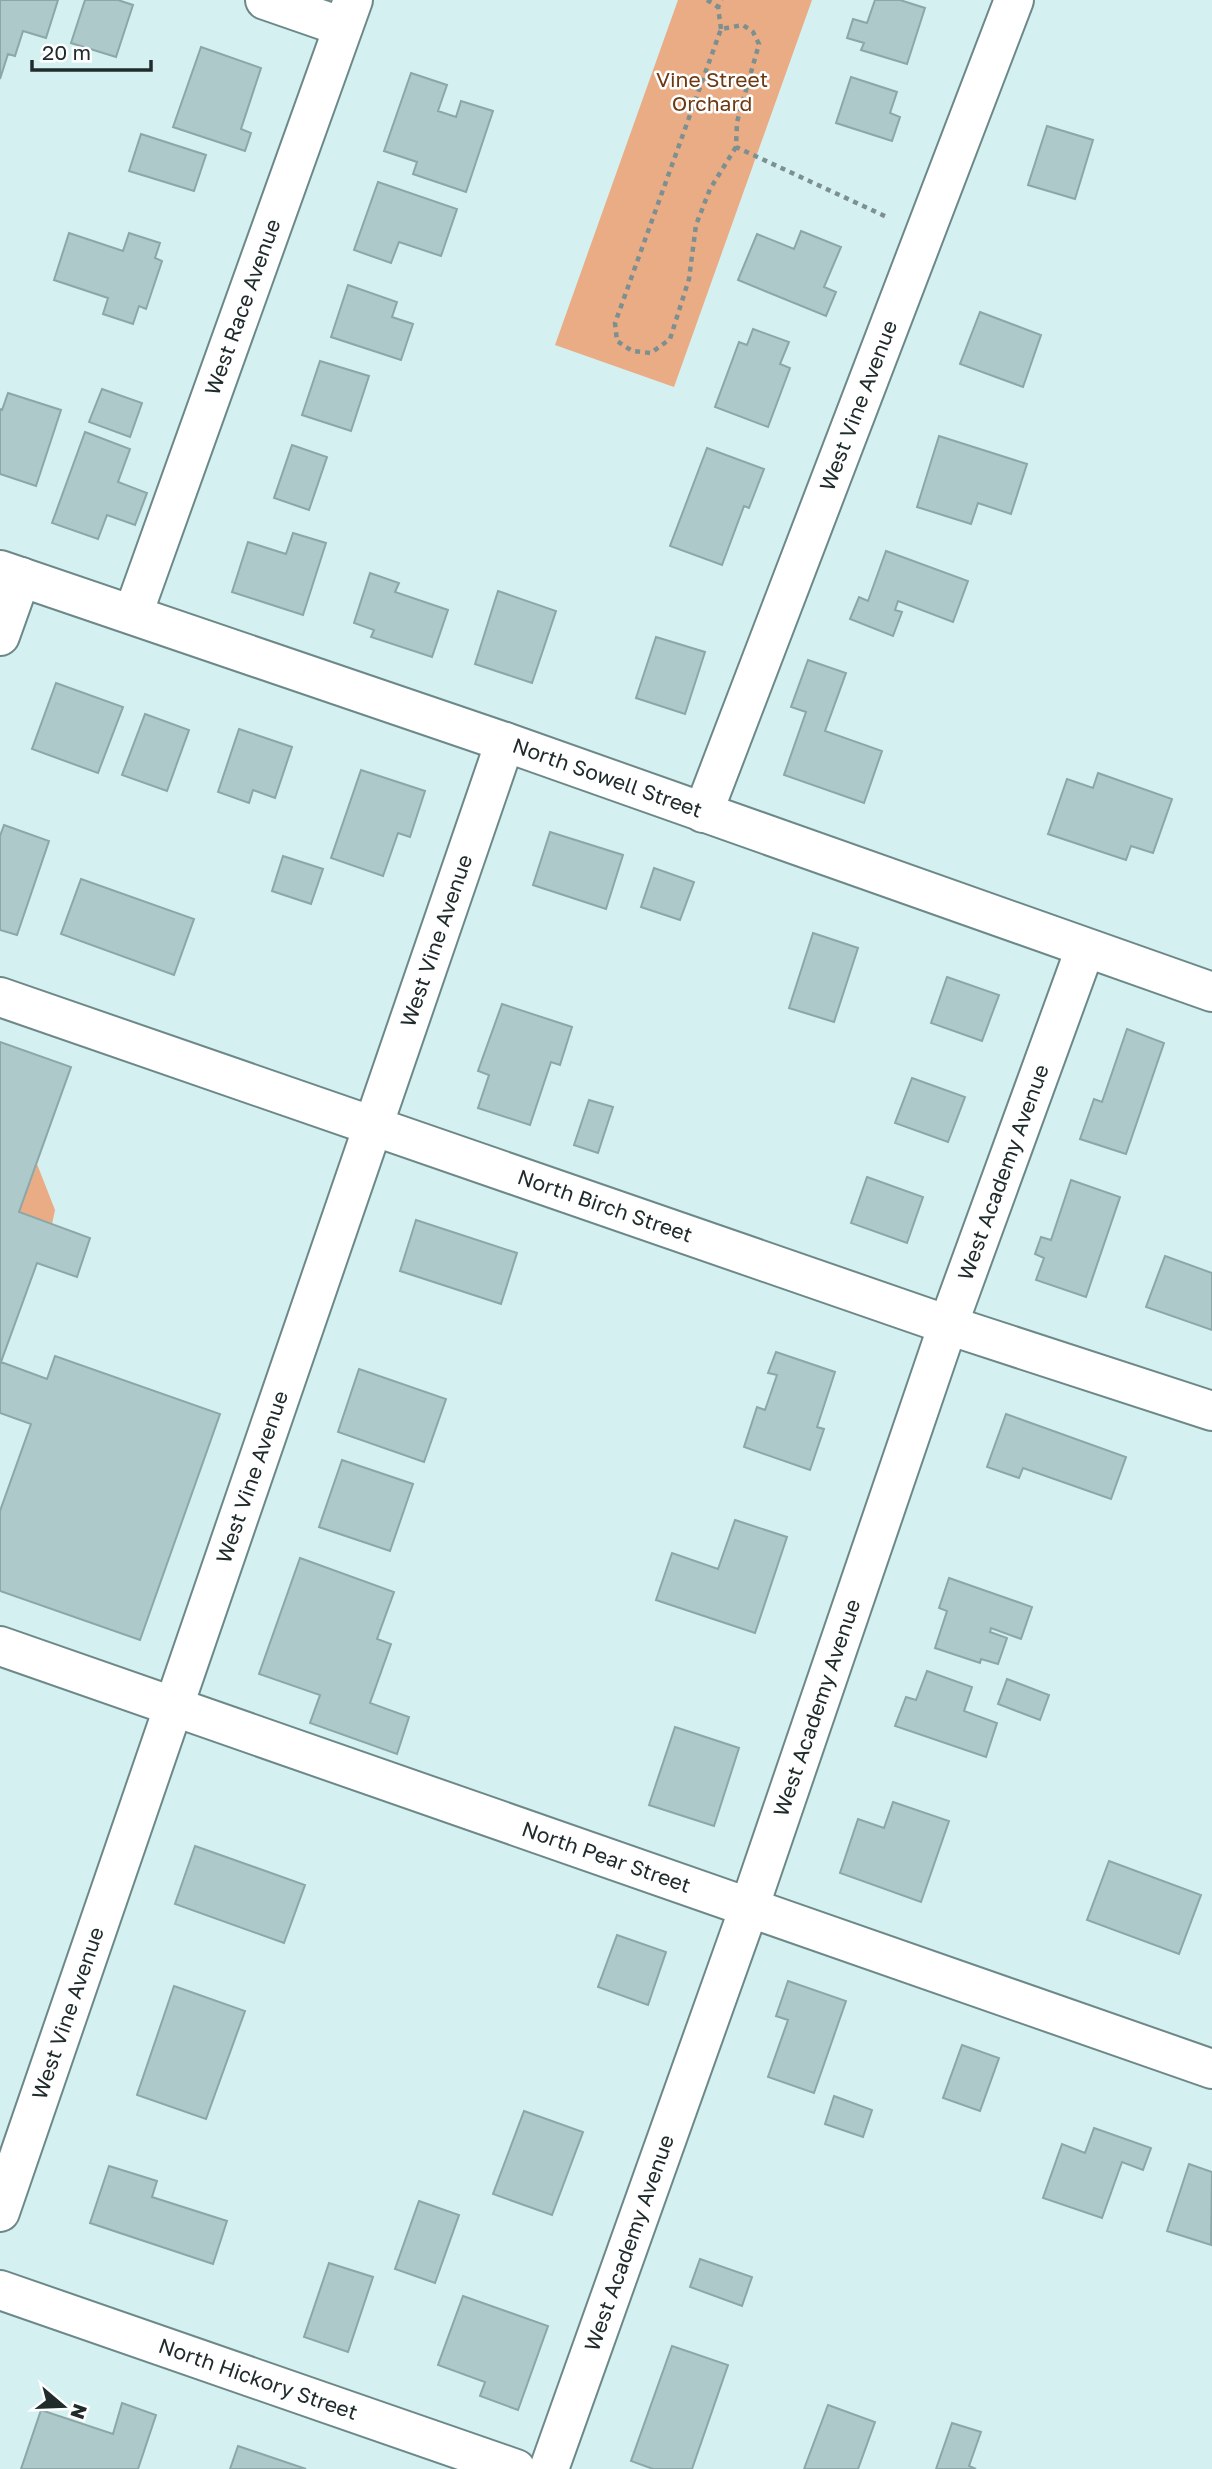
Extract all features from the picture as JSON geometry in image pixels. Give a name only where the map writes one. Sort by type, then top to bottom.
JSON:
[{"type":"street","points":[[265,0],[348,14]]},
{"type":"street","name":"West Vine Avenue","points":[[703,813],[1014,0]]},
{"type":"street","name":"West Race Avenue","points":[[133,614],[348,14]]},
{"type":"street","points":[[0,636],[11,573]]},
{"type":"street","name":"North Sowell Street","points":[[11,573],[505,742],[1212,992]]},
{"type":"street","name":"West Vine Avenue","points":[[0,2212],[171,1706],[505,742]]},
{"type":"street","name":"West Academy Avenue","points":[[549,2469],[749,1908],[948,1325],[1085,949]]},
{"type":"street","name":"North Birch Street","points":[[0,997],[948,1325],[1212,1411]]},
{"type":"street","name":"North Pear Street","points":[[0,1646],[1212,2069]]},
{"type":"street","name":"North Hickory Street","points":[[0,2290],[516,2469]]},
{"type":"path","points":[[708,0],[718,7]]},
{"type":"path","points":[[721,29],[732,24],[743,25],[752,32],[759,44],[737,122],[736,147],[710,189],[696,225],[689,279],[670,339],[652,354],[632,351],[617,341],[615,323],[721,29],[718,7],[722,0]]},
{"type":"path","points":[[736,147],[925,235]]},
{"type":"green space","name":"Vine Street Orchard","points":[[678,0],[812,0],[674,387],[555,345]]},
{"type":"green space","points":[[37,1164],[55,1210],[52,1224],[19,1212]]},
{"type":"building","points":[[0,0],[58,0],[46,38],[23,31],[15,56],[8,54],[0,79]]},
{"type":"building","points":[[85,0],[118,0],[133,5],[116,57],[71,43]]},
{"type":"building","points":[[875,0],[900,0],[925,8],[907,64],[861,50],[864,43],[847,38],[853,19],[867,23]]},
{"type":"building","points":[[201,47],[261,68],[241,129],[251,133],[245,151],[173,127]]},
{"type":"building","points":[[411,73],[447,85],[438,111],[456,117],[461,101],[493,111],[466,192],[413,174],[417,162],[384,151]]},
{"type":"building","points":[[851,77],[897,92],[890,113],[900,117],[892,141],[836,123]]},
{"type":"building","points":[[1047,126],[1093,140],[1075,199],[1028,185]]},
{"type":"building","points":[[141,134],[206,155],[194,191],[129,171]]},
{"type":"building","points":[[378,182],[457,209],[441,256],[399,242],[391,263],[354,250]]},
{"type":"building","points":[[801,231],[841,247],[824,287],[836,292],[826,316],[738,280],[757,234],[794,249]]},
{"type":"building","points":[[69,233],[123,251],[129,233],[160,243],[155,258],[162,261],[146,309],[139,306],[133,324],[103,314],[108,298],[54,280]]},
{"type":"building","points":[[348,285],[397,302],[392,317],[413,324],[401,360],[331,337]]},
{"type":"building","points":[[980,312],[1041,335],[1023,387],[960,364]]},
{"type":"building","points":[[753,329],[789,342],[780,364],[790,368],[768,427],[715,407],[739,342],[747,345]]},
{"type":"building","points":[[320,361],[369,376],[351,431],[302,415]]},
{"type":"building","points":[[102,389],[142,403],[130,437],[89,422]]},
{"type":"building","points":[[8,393],[61,410],[36,486],[0,474],[0,409],[2,410]]},
{"type":"building","points":[[85,432],[130,449],[118,482],[147,493],[135,525],[107,515],[98,539],[52,523]]},
{"type":"building","points":[[939,436],[1027,464],[1011,514],[978,503],[971,524],[917,507]]},
{"type":"building","points":[[292,445],[327,457],[309,510],[274,498]]},
{"type":"building","points":[[707,448],[764,469],[749,508],[744,506],[722,565],[670,546]]},
{"type":"building","points":[[293,533],[326,543],[303,615],[232,592],[248,542],[286,554]]},
{"type":"building","points":[[886,551],[968,581],[953,622],[898,601],[895,610],[902,612],[893,636],[850,619],[859,597],[868,601]]},
{"type":"building","points":[[370,573],[399,583],[395,592],[448,610],[432,657],[371,637],[374,630],[354,623]]},
{"type":"building","points":[[498,591],[556,611],[532,683],[475,664]]},
{"type":"building","points":[[656,637],[705,652],[685,714],[636,698]]},
{"type":"building","points":[[808,660],[846,673],[825,731],[882,751],[864,803],[784,775],[806,712],[791,707]]},
{"type":"building","points":[[56,683],[123,707],[98,773],[32,749]]},
{"type":"building","points":[[145,714],[189,730],[167,791],[122,775]]},
{"type":"building","points":[[239,729],[292,747],[275,798],[253,790],[249,803],[218,792]]},
{"type":"building","points":[[361,770],[425,791],[410,837],[398,833],[383,876],[331,858]]},
{"type":"building","points":[[1098,773],[1172,799],[1153,853],[1131,846],[1126,860],[1048,834],[1067,779],[1093,788]]},
{"type":"building","points":[[4,825],[49,841],[17,935],[0,930],[0,836]]},
{"type":"building","points":[[550,832],[623,855],[606,909],[533,885]]},
{"type":"building","points":[[283,856],[323,869],[311,904],[272,891]]},
{"type":"building","points":[[654,868],[694,882],[680,920],[641,907]]},
{"type":"building","points":[[81,879],[194,919],[174,975],[61,934]]},
{"type":"building","points":[[813,933],[858,948],[834,1022],[789,1008]]},
{"type":"building","points":[[947,977],[999,995],[982,1041],[931,1023]]},
{"type":"building","points":[[502,1004],[572,1027],[560,1065],[551,1062],[530,1125],[478,1108],[489,1075],[478,1071]]},
{"type":"building","points":[[1127,1029],[1164,1043],[1126,1154],[1080,1139],[1094,1099],[1102,1102]]},
{"type":"building","points":[[0,1042],[71,1067],[19,1212],[90,1238],[77,1277],[37,1263],[1,1362],[47,1379],[55,1356],[220,1414],[140,1640],[0,1591],[0,1511],[31,1424],[0,1413]]},
{"type":"building","points":[[912,1078],[965,1097],[948,1142],[895,1123]]},
{"type":"building","points":[[589,1100],[613,1107],[598,1153],[574,1145]]},
{"type":"building","points":[[867,1177],[923,1197],[907,1243],[851,1223]]},
{"type":"building","points":[[1071,1180],[1120,1197],[1086,1297],[1036,1280],[1044,1258],[1035,1254],[1041,1237],[1051,1240]]},
{"type":"building","points":[[416,1220],[517,1253],[501,1304],[400,1271]]},
{"type":"building","points":[[1165,1256],[1212,1273],[1212,1330],[1146,1307]]},
{"type":"building","points":[[776,1352],[835,1372],[817,1427],[824,1429],[810,1470],[744,1447],[757,1407],[765,1410],[777,1375],[768,1373]]},
{"type":"building","points":[[359,1369],[446,1399],[424,1462],[338,1432]]},
{"type":"building","points":[[1006,1414],[1126,1457],[1111,1499],[1023,1468],[1019,1478],[987,1467]]},
{"type":"building","points":[[342,1460],[413,1484],[390,1551],[319,1527]]},
{"type":"building","points":[[735,1520],[787,1537],[755,1633],[656,1600],[672,1553],[718,1569]]},
{"type":"building","points":[[300,1558],[394,1592],[377,1639],[391,1644],[370,1703],[409,1717],[397,1754],[310,1723],[320,1695],[259,1674]]},
{"type":"building","points":[[949,1578],[1032,1607],[1021,1639],[991,1628],[990,1632],[1007,1638],[998,1664],[981,1659],[980,1663],[935,1648],[947,1611],[939,1608]]},
{"type":"building","points":[[927,1671],[972,1687],[964,1711],[997,1723],[986,1757],[895,1726],[906,1697],[916,1700]]},
{"type":"building","points":[[1007,1679],[1049,1695],[1040,1720],[998,1704]]},
{"type":"building","points":[[675,1727],[739,1748],[714,1826],[649,1805]]},
{"type":"building","points":[[893,1802],[949,1821],[921,1902],[840,1873],[858,1819],[884,1828]]},
{"type":"building","points":[[195,1846],[305,1885],[284,1943],[175,1904]]},
{"type":"building","points":[[1109,1861],[1201,1895],[1179,1954],[1087,1920]]},
{"type":"building","points":[[617,1935],[666,1952],[648,2005],[598,1987]]},
{"type":"building","points":[[788,1981],[846,2001],[814,2093],[768,2077],[788,2020],[776,2016]]},
{"type":"building","points":[[174,1986],[245,2011],[206,2119],[137,2095]]},
{"type":"building","points":[[962,2045],[999,2058],[980,2111],[943,2098]]},
{"type":"building","points":[[834,2096],[872,2110],[863,2137],[825,2124]]},
{"type":"building","points":[[524,2111],[583,2132],[552,2215],[493,2194]]},
{"type":"building","points":[[1094,2128],[1151,2148],[1143,2170],[1122,2162],[1102,2218],[1043,2198],[1062,2144],[1085,2153]]},
{"type":"building","points":[[1189,2164],[1212,2172],[1211,2245],[1167,2231]]},
{"type":"building","points":[[109,2166],[157,2181],[152,2197],[227,2221],[213,2264],[90,2223]]},
{"type":"building","points":[[419,2201],[459,2215],[435,2283],[395,2269]]},
{"type":"building","points":[[700,2259],[752,2277],[742,2306],[690,2287]]},
{"type":"building","points":[[329,2263],[373,2277],[348,2352],[304,2337]]},
{"type":"building","points":[[463,2296],[548,2326],[518,2410],[480,2396],[485,2382],[438,2365]]},
{"type":"building","points":[[672,2346],[728,2365],[692,2469],[653,2469],[631,2461]]},
{"type":"building","points":[[122,2403],[156,2415],[138,2469],[21,2469],[41,2410],[113,2434]]},
{"type":"building","points":[[828,2405],[875,2422],[858,2469],[804,2469]]},
{"type":"building","points":[[952,2423],[981,2432],[969,2466],[976,2469],[936,2469]]},
{"type":"building","points":[[238,2446],[306,2469],[230,2469]]}]
